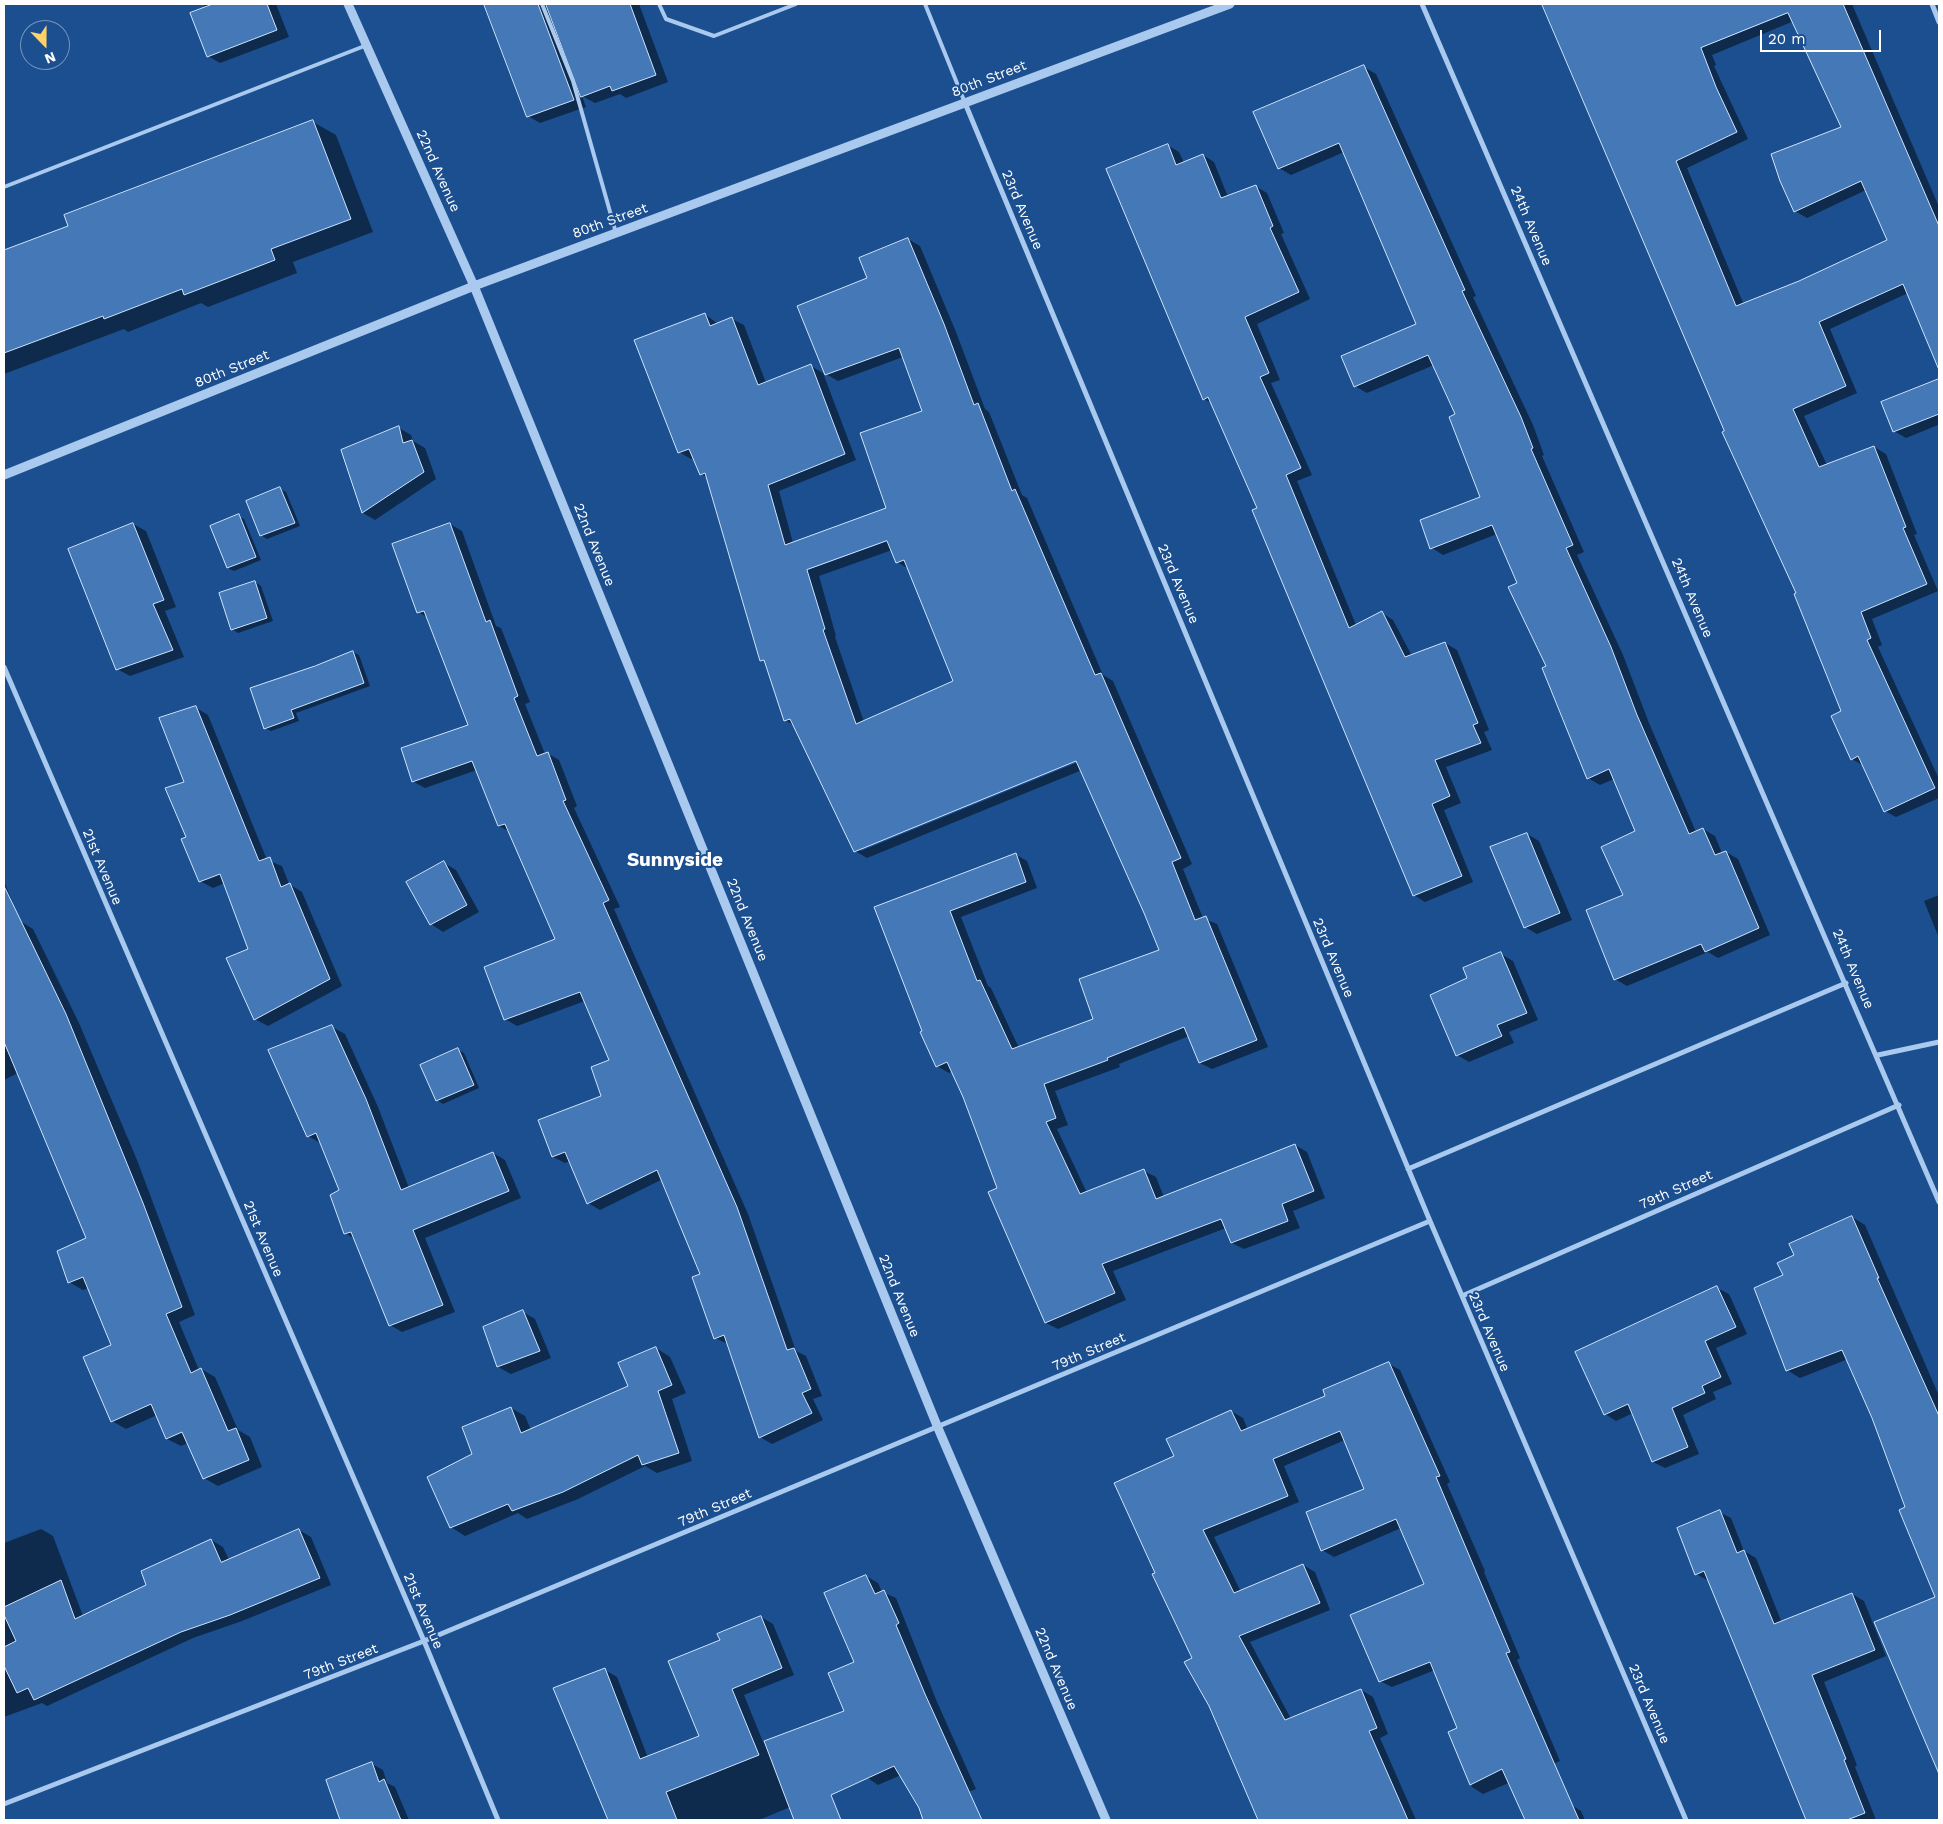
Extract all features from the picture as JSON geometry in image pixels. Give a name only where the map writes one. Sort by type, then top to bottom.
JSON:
[{"type":"street","name":"22nd Avenue","points":[[348,4],[474,286],[938,1428],[1106,1820]]},
{"type":"street","name":"80th Street","points":[[4,475],[474,286],[1230,4]]},
{"type":"street","name":"24th Avenue","points":[[1422,4],[1878,1056],[1939,1202]]},
{"type":"street","points":[[1932,4],[1939,22]]},
{"type":"street","name":"23rd Avenue","points":[[965,103],[1408,1169],[1686,1820]]},
{"type":"street","name":"21st Avenue","points":[[4,667],[424,1641],[498,1820]]},
{"type":"street","points":[[1408,1169],[1846,983]]},
{"type":"street","points":[[1878,1056],[1939,1042]]},
{"type":"street","name":"79th Street","points":[[1462,1296],[1899,1105]]},
{"type":"street","name":"79th Street","points":[[4,1804],[424,1641],[1430,1221]]},
{"type":"lane","points":[[542,4],[573,81],[616,233]]},
{"type":"lane","points":[[659,4],[666,19],[714,36],[796,4]]},
{"type":"lane","points":[[925,4],[965,103]]},
{"type":"lane","points":[[4,187],[367,45]]},
{"type":"building","points":[[213,4],[267,4],[277,30],[207,57],[190,13]]},
{"type":"building","points":[[484,4],[538,4],[574,100],[527,117]]},
{"type":"building","points":[[546,4],[630,4],[656,75],[612,91],[610,86],[581,97]]},
{"type":"building","points":[[1542,4],[1843,4],[1939,226],[1939,370],[1903,284],[1819,322],[1846,386],[1793,409],[1819,467],[1874,446],[1906,527],[1903,528],[1927,584],[1861,612],[1871,638],[1867,640],[1935,788],[1884,812],[1858,756],[1851,760],[1831,716],[1841,711],[1794,594],[1796,593],[1722,432],[1724,431]],"holes":[[[1788,13],[1841,127],[1771,154],[1780,181],[1794,212],[1861,181],[1887,240],[1799,281],[1736,306],[1676,161],[1737,132],[1716,87],[1701,48]]]},
{"type":"building","points":[[1364,65],[1465,290],[1462,291],[1521,417],[1533,448],[1531,449],[1573,545],[1566,548],[1611,647],[1637,715],[1689,834],[1703,828],[1715,855],[1726,851],[1759,928],[1705,952],[1701,944],[1614,980],[1586,910],[1623,895],[1601,847],[1635,831],[1609,769],[1587,779],[1542,668],[1546,666],[1508,587],[1517,583],[1492,525],[1430,549],[1420,520],[1480,497],[1449,417],[1455,414],[1428,355],[1354,387],[1341,356],[1416,324],[1339,143],[1278,169],[1253,112]]},
{"type":"building","points":[[313,120],[351,219],[271,249],[275,260],[184,295],[182,289],[104,319],[103,316],[4,353],[4,250],[68,226],[64,215]]},
{"type":"building","points":[[1168,144],[1176,165],[1203,154],[1221,198],[1256,185],[1273,226],[1270,228],[1299,292],[1245,317],[1269,373],[1260,377],[1301,468],[1286,475],[1349,628],[1382,611],[1405,657],[1445,642],[1478,723],[1473,725],[1481,743],[1435,760],[1450,796],[1432,804],[1462,876],[1413,896],[1252,510],[1257,508],[1208,397],[1203,400],[1106,169]]},
{"type":"building","points":[[908,238],[944,324],[974,405],[978,403],[1012,491],[1015,489],[1095,675],[1101,673],[1181,858],[1172,862],[1195,920],[1206,916],[1257,1040],[1199,1063],[1184,1027],[1107,1058],[1108,1060],[1044,1084],[1056,1118],[1046,1122],[1080,1194],[1144,1169],[1156,1199],[1295,1144],[1314,1191],[1282,1204],[1288,1221],[1231,1243],[1221,1219],[1102,1264],[1115,1293],[1045,1323],[988,1192],[997,1188],[963,1097],[947,1062],[936,1067],[920,1032],[922,1031],[874,907],[1016,853],[1026,882],[950,911],[977,981],[980,980],[1012,1049],[1093,1019],[1079,979],[1159,950],[1144,913],[1076,761],[854,852],[790,719],[784,721],[764,660],[760,661],[705,473],[700,475],[689,449],[678,453],[634,340],[705,313],[710,326],[732,317],[758,385],[811,364],[845,454],[768,485],[785,545],[886,508],[860,433],[922,411],[899,348],[825,375],[797,306],[867,278],[859,258]],"holes":[[[887,541],[896,563],[904,560],[953,681],[856,724],[823,630],[825,629],[807,570]]]},
{"type":"building","points":[[1939,379],[1939,414],[1893,432],[1881,402]]},
{"type":"building","points":[[399,426],[403,443],[412,440],[424,472],[362,513],[341,450]]},
{"type":"building","points":[[280,487],[295,523],[260,536],[246,501]]},
{"type":"building","points":[[239,514],[256,557],[227,568],[210,526]]},
{"type":"building","points":[[133,523],[164,600],[153,604],[173,650],[116,670],[68,549]]},
{"type":"building","points":[[450,523],[486,622],[490,620],[518,696],[514,698],[537,756],[548,752],[566,800],[563,801],[609,900],[603,903],[737,1207],[787,1350],[794,1348],[811,1389],[802,1393],[812,1413],[759,1438],[724,1335],[714,1339],[692,1277],[700,1274],[657,1170],[587,1204],[565,1152],[552,1157],[538,1120],[601,1096],[591,1067],[609,1060],[580,992],[504,1020],[484,967],[555,939],[505,824],[498,826],[472,761],[412,782],[401,748],[468,725],[424,611],[417,613],[392,544]]},
{"type":"building","points":[[255,581],[267,618],[231,630],[219,593]]},
{"type":"building","points":[[353,651],[364,683],[291,710],[294,718],[264,729],[250,688]]},
{"type":"building","points":[[196,706],[259,861],[270,857],[281,887],[290,883],[330,979],[254,1020],[226,958],[248,949],[220,874],[199,882],[181,839],[186,837],[165,788],[184,782],[159,718]]},
{"type":"building","points":[[1527,833],[1560,913],[1524,928],[1490,847]]},
{"type":"building","points":[[444,861],[467,905],[430,925],[406,882]]},
{"type":"building","points":[[4,886],[66,1014],[143,1203],[182,1307],[166,1314],[191,1373],[201,1368],[228,1431],[236,1428],[249,1460],[203,1479],[182,1432],[166,1439],[151,1404],[111,1422],[83,1357],[111,1345],[83,1277],[68,1283],[57,1251],[86,1238],[4,1042]]},
{"type":"building","points":[[1501,952],[1527,1013],[1497,1025],[1502,1036],[1456,1056],[1430,995],[1467,978],[1463,968]]},
{"type":"building","points":[[332,1025],[366,1099],[401,1190],[493,1152],[509,1191],[413,1230],[443,1305],[389,1326],[351,1232],[344,1234],[330,1195],[339,1190],[316,1133],[307,1137],[268,1050]]},
{"type":"building","points":[[458,1048],[474,1085],[436,1101],[420,1065]]},
{"type":"building","points":[[1852,1216],[1879,1278],[1877,1278],[1939,1416],[1939,1774],[1874,1622],[1935,1597],[1899,1510],[1905,1507],[1872,1418],[1842,1350],[1786,1371],[1754,1288],[1783,1275],[1777,1263],[1794,1255],[1789,1244]]},
{"type":"building","points":[[1717,1286],[1736,1327],[1705,1341],[1721,1377],[1702,1386],[1705,1393],[1672,1408],[1688,1447],[1652,1462],[1628,1404],[1604,1415],[1575,1352]]},
{"type":"building","points":[[523,1310],[540,1351],[497,1367],[483,1327]]},
{"type":"building","points":[[656,1347],[672,1385],[658,1391],[679,1453],[642,1465],[638,1455],[563,1492],[512,1511],[508,1504],[450,1528],[427,1477],[472,1454],[462,1427],[511,1407],[521,1433],[628,1386],[618,1363]]},
{"type":"building","points":[[1389,1362],[1440,1476],[1436,1477],[1510,1652],[1506,1653],[1579,1820],[1525,1820],[1502,1769],[1470,1785],[1448,1732],[1457,1728],[1430,1662],[1379,1682],[1350,1615],[1424,1584],[1396,1519],[1321,1551],[1306,1512],[1364,1489],[1340,1431],[1273,1459],[1288,1496],[1203,1530],[1234,1593],[1303,1564],[1320,1603],[1239,1636],[1285,1720],[1361,1689],[1377,1728],[1369,1731],[1408,1820],[1258,1820],[1209,1706],[1184,1662],[1192,1658],[1152,1574],[1155,1573],[1114,1483],[1174,1456],[1166,1439],[1231,1410],[1241,1431],[1325,1396],[1323,1390]]},
{"type":"building","points":[[1720,1510],[1737,1553],[1744,1550],[1774,1624],[1852,1593],[1875,1650],[1812,1675],[1846,1759],[1844,1760],[1865,1813],[1847,1820],[1806,1820],[1704,1571],[1695,1575],[1677,1528]]},
{"type":"building","points":[[299,1529],[320,1578],[230,1615],[181,1632],[34,1700],[28,1688],[17,1693],[4,1666],[4,1647],[16,1641],[4,1615],[4,1607],[61,1580],[75,1619],[146,1585],[141,1571],[211,1539],[221,1562]]},
{"type":"building","points":[[866,1575],[875,1594],[884,1590],[899,1623],[896,1625],[925,1694],[982,1820],[923,1820],[919,1808],[894,1766],[831,1795],[841,1820],[794,1820],[764,1741],[844,1711],[828,1673],[854,1662],[824,1593]]},
{"type":"building","points":[[761,1616],[782,1668],[732,1689],[759,1755],[666,1792],[677,1820],[608,1820],[553,1688],[605,1668],[640,1759],[699,1736],[668,1661],[720,1640],[717,1634]]},
{"type":"building","points":[[372,1762],[379,1782],[384,1779],[401,1820],[340,1820],[326,1780]]},
{"type":"district","name":"Sunnyside","points":[[675,860]]}]
